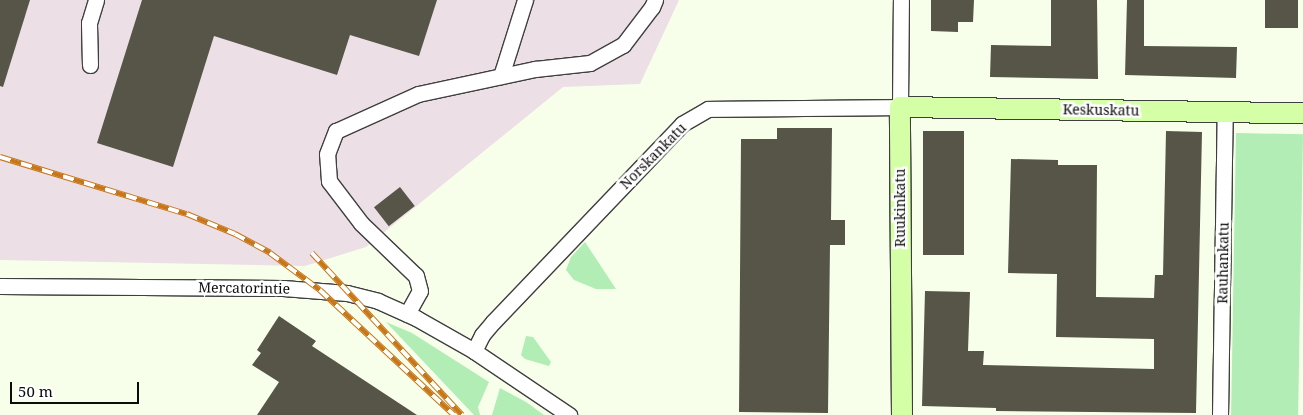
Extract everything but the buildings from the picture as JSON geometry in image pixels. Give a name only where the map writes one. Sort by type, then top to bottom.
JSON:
[{"type":"main road","name":"Keskuskatu","points":[[900,107],[1303,113]]},
{"type":"main road","name":"Ruukinkatu","points":[[900,107],[902,415]]},
{"type":"street","points":[[90,65],[89,23],[96,0]]},
{"type":"street","points":[[501,76],[526,0]]},
{"type":"street","points":[[407,314],[420,291],[416,276],[361,223],[329,181],[327,154],[336,132],[418,94],[535,69],[590,63],[623,45],[652,7],[655,0]]},
{"type":"street","name":"Ruukinkatu","points":[[900,107],[901,0]]},
{"type":"street","name":"Norskankatu","points":[[474,351],[482,334],[682,124],[708,109],[900,107]]},
{"type":"street","name":"Rauhankatu","points":[[1220,415],[1225,112]]},
{"type":"street","name":"Mercatorintie","points":[[0,286],[320,290],[347,293],[370,299],[407,314],[474,351],[568,415]]},
{"type":"shaded area","points":[[0,0],[679,0],[640,84],[563,87],[366,247],[305,266],[0,260]]},
{"type":"green space","points":[[1236,133],[1303,134],[1298,415],[1231,415]]},
{"type":"green space","points":[[585,242],[616,289],[596,289],[574,280],[566,270],[571,257]]},
{"type":"green space","points":[[386,322],[412,333],[489,382],[478,407],[480,415],[474,415]]},
{"type":"green space","points":[[526,336],[533,337],[551,362],[549,366],[525,359],[521,355]]},
{"type":"green space","points":[[500,388],[526,402],[544,415],[492,415]]},
{"type":"railway","points":[[0,157],[187,214],[235,234],[270,253],[320,290],[454,415]]},
{"type":"railway","points":[[312,253],[462,415]]}]
